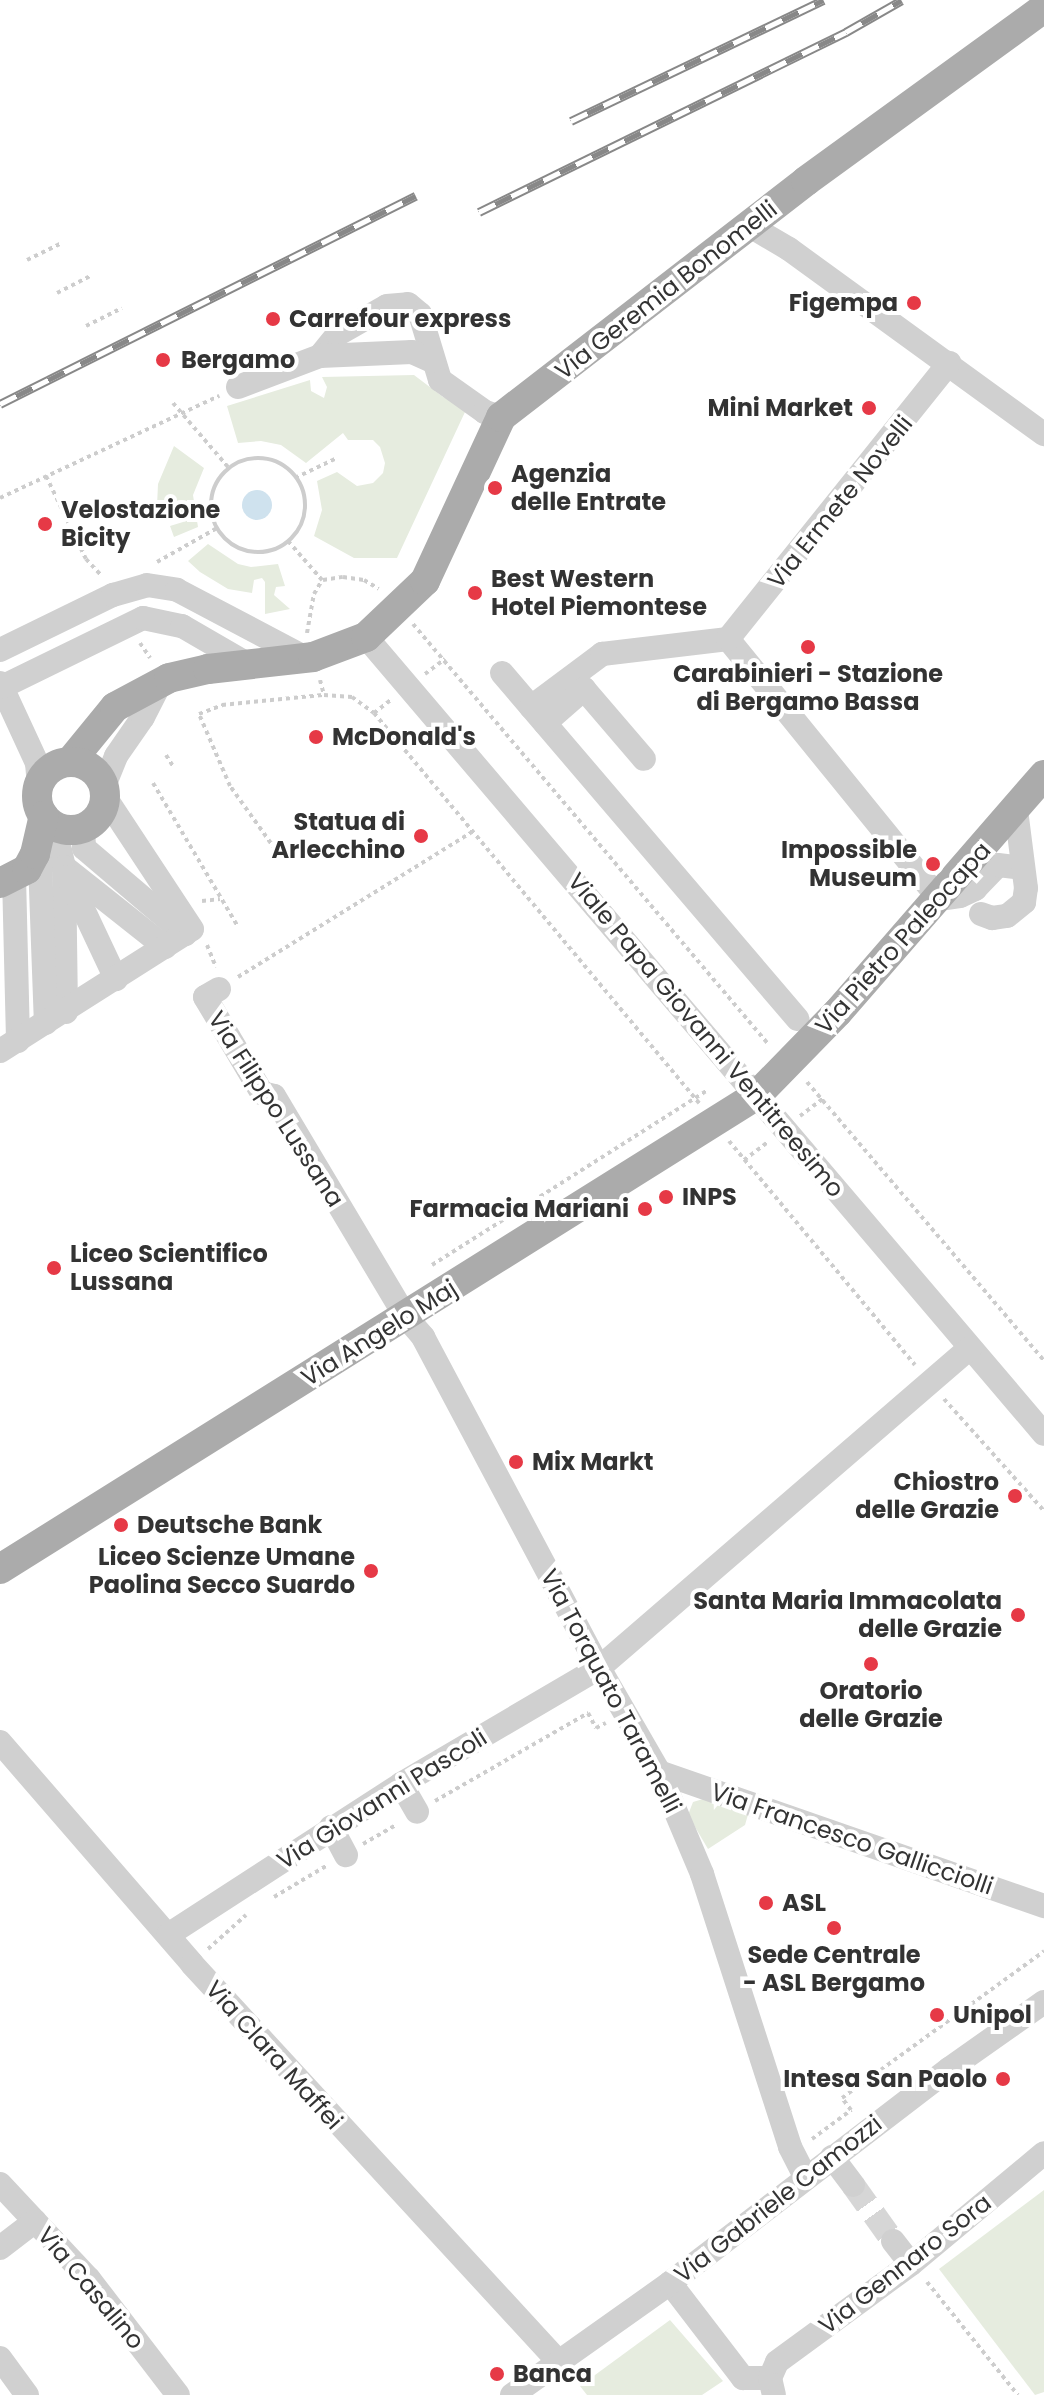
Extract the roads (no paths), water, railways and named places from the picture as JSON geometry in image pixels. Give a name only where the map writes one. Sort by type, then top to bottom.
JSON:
[{"type":"main road","name":"Via Geremia Bonomelli","points":[[366,637],[425,581],[501,417],[750,226],[1044,8]]},
{"type":"main road","points":[[46,858],[60,829],[44,816],[38,803],[39,784],[48,771],[67,763],[115,707],[179,674],[310,658],[366,637]]},
{"type":"main road","points":[[46,858],[98,817],[105,792],[91,769],[67,763]]},
{"type":"main road","name":"Via Pietro Paleocapa","points":[[757,1095],[790,1066],[939,899],[1044,775]]},
{"type":"main road","points":[[44,816],[35,854],[46,858]]},
{"type":"main road","name":"Via Angelo Maj","points":[[2,1563],[716,1124],[757,1095]]},
{"type":"street","points":[[750,226],[789,249],[1044,434]]},
{"type":"street","points":[[320,356],[338,334],[387,306],[402,302],[415,307],[420,314],[440,380],[469,402],[501,417]]},
{"type":"street","points":[[238,387],[320,356],[412,352],[432,361]]},
{"type":"street","name":"Via Ermete Novelli","points":[[728,639],[949,363]]},
{"type":"street","points":[[0,650],[113,595],[147,585],[177,590],[310,658]]},
{"type":"street","points":[[39,784],[40,774],[1,685],[127,623],[148,617],[182,626],[249,665]]},
{"type":"street","name":"Viale Papa Giovanni Ventitreesimo","points":[[366,637],[1044,1434]]},
{"type":"street","points":[[538,715],[602,654],[728,639],[939,899],[960,896],[975,889],[998,865],[1022,868]]},
{"type":"street","points":[[502,673],[798,1019]]},
{"type":"street","points":[[161,682],[111,765],[105,792],[181,937]]},
{"type":"street","points":[[538,715],[584,689],[644,759]]},
{"type":"street","points":[[30,751],[67,763]]},
{"type":"street","points":[[981,914],[999,917],[1019,907],[1026,895],[1016,810]]},
{"type":"street","points":[[46,858],[84,848],[181,937]]},
{"type":"street","points":[[46,858],[181,937]]},
{"type":"street","points":[[46,858],[116,979]]},
{"type":"street","points":[[46,858],[56,1018]]},
{"type":"street","points":[[9,1046],[46,858]]},
{"type":"street","points":[[9,1046],[181,937]]},
{"type":"street","name":"Via Filippo Lussana","points":[[219,989],[205,997],[262,1093],[274,1096],[405,1316]]},
{"type":"street","name":"Via Torquato Taramelli","points":[[405,1316],[423,1337],[599,1668],[659,1772],[702,1874],[790,2147],[805,2177]]},
{"type":"street","name":"Via Giovanni Pascoli","points":[[168,1935],[331,1827],[599,1668],[970,1348]]},
{"type":"street","name":"Via Clara Maffei","points":[[0,1742],[288,2070],[558,2361]]},
{"type":"street","name":"Via Francesco Gallicciolli","points":[[659,1772],[1044,1906]]},
{"type":"street","points":[[401,1784],[417,1812]]},
{"type":"street","points":[[331,1827],[346,1855]]},
{"type":"street","name":"Via Gabriele Camozzi","points":[[512,2395],[670,2283],[805,2177],[1044,2002]]},
{"type":"street","name":"Via Gennaro Sora","points":[[772,2386],[777,2362],[911,2264],[1044,2153]]},
{"type":"street","points":[[832,2157],[853,2185]]},
{"type":"street","name":"Via Casalino","points":[[0,2184],[89,2279],[178,2395]]},
{"type":"street","points":[[0,2248],[35,2221]]},
{"type":"street","points":[[893,2241],[911,2264]]},
{"type":"street","points":[[670,2283],[743,2378],[772,2386]]},
{"type":"street","points":[[0,2358],[27,2395]]},
{"type":"water","points":[[257,490],[263,491],[271,499],[271,511],[263,519],[257,520],[251,519],[243,511],[242,505],[243,499],[251,491]]},
{"type":"tunnel","points":[[853,2185],[893,2241]]},
{"type":"railway","points":[[571,121],[823,0]]},
{"type":"railway","points":[[479,212],[846,32],[902,0]]},
{"type":"railway","points":[[0,404],[416,196]]},
{"type":"place","name":"Figempa","points":[[914,303]]},
{"type":"place","name":"Carrefour express","points":[[273,319]]},
{"type":"place","name":"Bergamo","points":[[163,360]]},
{"type":"place","name":"Mini Market","points":[[869,408]]},
{"type":"place","name":"Agenzia delle Entrate","points":[[495,488]]},
{"type":"place","name":"Velostazione Bicity","points":[[45,524]]},
{"type":"place","name":"Best Western Hotel Piemontese","points":[[475,593]]},
{"type":"place","name":"Carabinieri - Stazione di Bergamo Bassa","points":[[808,647]]},
{"type":"place","name":"McDonald's","points":[[316,737]]},
{"type":"place","name":"Statua di Arlecchino","points":[[421,836]]},
{"type":"place","name":"Impossible Museum","points":[[933,864]]},
{"type":"place","name":"INPS","points":[[666,1197]]},
{"type":"place","name":"Farmacia Mariani","points":[[645,1209]]},
{"type":"place","name":"Liceo Scientifico Lussana","points":[[54,1268]]},
{"type":"place","name":"Mix Markt","points":[[516,1462]]},
{"type":"place","name":"Chiostro delle Grazie","points":[[1015,1496]]},
{"type":"place","name":"Deutsche Bank","points":[[121,1525]]},
{"type":"place","name":"Liceo Scienze Umane Paolina Secco Suardo","points":[[371,1571]]},
{"type":"place","name":"Santa Maria Immacolata delle Grazie","points":[[1018,1615]]},
{"type":"place","name":"Oratorio delle Grazie","points":[[871,1664]]},
{"type":"place","name":"ASL","points":[[766,1903]]},
{"type":"place","name":"Sede Centrale - ASL Bergamo","points":[[834,1928]]},
{"type":"place","name":"Unipol","points":[[937,2015]]},
{"type":"place","name":"Intesa San Paolo","points":[[1003,2079]]},
{"type":"place","name":"Banca","points":[[497,2374]]}]
